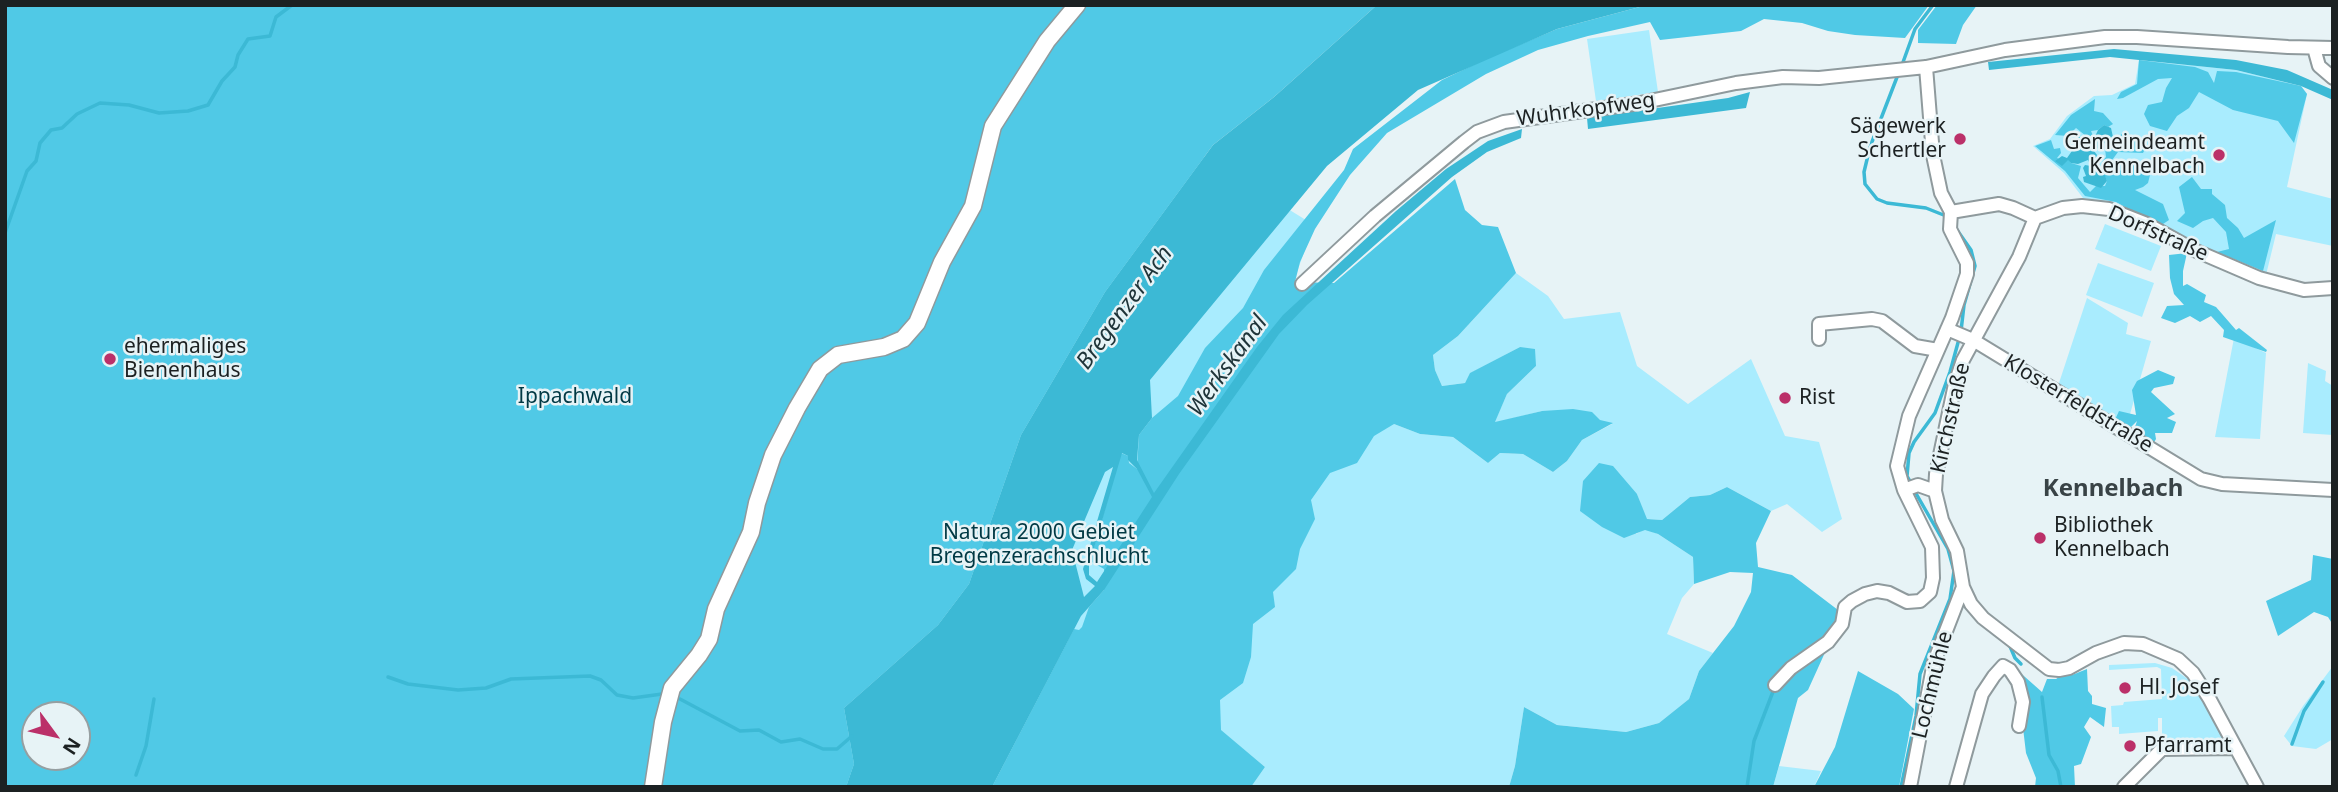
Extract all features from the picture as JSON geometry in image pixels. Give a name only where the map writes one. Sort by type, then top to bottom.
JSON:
[{"type":"street","points":[[653,787],[663,722],[672,688],[709,639],[716,609],[751,532],[757,503],[773,455],[797,408],[820,369],[838,355],[884,347],[902,339],[917,323],[942,262],[973,206],[993,127],[1047,41],[1077,5]]},
{"type":"street","name":"Wuhrkopfweg","points":[[1302,284],[1375,216],[1464,142],[1490,126],[1527,117],[1640,103],[1736,83],[1783,77],[1819,78],[1926,67],[2005,50],[2105,37],[2333,48]]},
{"type":"street","points":[[2314,48],[2319,66],[2333,78]]},
{"type":"street","points":[[1775,684],[1791,668],[1828,642],[1842,624],[1845,607],[1865,594],[1878,591],[1889,593],[1907,602],[1920,601],[1930,592],[1933,578],[1932,547],[1910,488],[1897,466],[1916,397],[1950,330],[1967,274],[1967,263],[1941,193],[1933,155],[1926,67]]},
{"type":"street","points":[[1950,217],[1999,204],[2035,218]]},
{"type":"street","name":"Dorfstraße","points":[[2035,218],[2063,208],[2082,206],[2109,209],[2147,224],[2194,250],[2259,278],[2304,290],[2333,288]]},
{"type":"street","name":"Kirchstraße","points":[[2035,218],[2019,257],[1994,305],[1970,339],[1955,384],[1936,474],[1935,491],[1942,520],[1957,551],[1963,587],[1971,604],[1983,618],[2049,668],[2069,668],[2096,653],[2124,643],[2143,644],[2178,659],[2196,678],[2257,787]]},
{"type":"street","points":[[1819,339],[1819,324],[1871,318],[1882,321],[1915,346],[1938,350]]},
{"type":"street","name":"Klosterfeldstraße","points":[[1950,330],[1970,339],[2201,479],[2222,484],[2333,490]]},
{"type":"street","points":[[1910,488],[1935,491]]},
{"type":"street","name":"Lochmühle","points":[[1910,787],[1934,662],[1963,587]]},
{"type":"street","points":[[1956,787],[1982,694],[2003,666],[2010,670],[2018,682],[2023,702],[2019,726]]},
{"type":"street","points":[[2124,787],[2162,748],[2236,748]]},
{"type":"green space","name":"Ippachwald","points":[[5,5],[1377,5],[1274,97],[1213,145],[1105,292],[1021,435],[969,584],[938,625],[844,708],[854,764],[846,787],[5,787]]},
{"type":"green space","name":"Natura 2000 Gebiet Bregenzerachschlucht","points":[[1089,5],[1380,5],[1323,34],[1199,154],[1314,225],[1293,283],[1394,424],[1420,434],[1453,437],[1488,463],[1500,453],[1523,454],[1553,472],[1567,461],[1582,440],[1612,424],[1542,411],[1494,423],[1507,394],[1536,366],[1520,347],[1471,373],[1465,383],[1442,386],[1435,370],[1433,355],[1458,336],[1516,273],[1548,296],[1564,319],[1620,312],[1637,366],[1688,404],[1751,359],[1785,436],[1819,442],[1842,519],[1822,532],[1787,504],[1771,511],[1727,487],[1710,495],[1690,497],[1662,520],[1646,519],[1637,494],[1636,534],[1645,529],[1658,534],[1693,557],[1694,584],[1682,598],[1667,634],[1713,653],[1699,671],[1689,699],[1659,723],[1626,732],[1557,725],[1524,707],[1509,787],[1251,787],[1265,767],[1220,730],[1220,711],[1189,787],[654,787]]},
{"type":"green space","points":[[1647,5],[1929,5],[1905,38],[1855,35],[1802,23],[1764,19],[1741,31],[1660,40],[1650,22],[1588,36],[1538,50],[1486,74],[1387,133],[1350,175],[1315,229],[1300,262],[1295,282],[1334,283],[1455,179],[1465,210],[1482,225],[1498,227],[1516,273],[1458,336],[1433,355],[1435,370],[1442,386],[1465,383],[1470,373],[1520,347],[1535,349],[1536,366],[1507,394],[1495,422],[1542,411],[1573,409],[1592,412],[1600,420],[1613,423],[1582,440],[1567,461],[1553,472],[1523,454],[1500,453],[1488,463],[1453,437],[1420,434],[1394,424],[1374,436],[1357,463],[1330,473],[1311,500],[1315,519],[1300,549],[1296,569],[1273,592],[1275,607],[1253,624],[1251,657],[1243,683],[1220,700],[1221,730],[1265,767],[1251,787],[992,787],[1074,629],[1079,630],[1082,627],[1089,607],[1104,590],[1104,569],[1090,561],[1121,453],[1128,456],[1129,463],[1137,469],[1139,435],[1152,418],[1178,396],[1205,348],[1243,308],[1264,270],[1344,170],[1353,149],[1442,80],[1557,29]]},
{"type":"green space","points":[[1937,5],[1977,5],[1963,25],[1956,44],[1918,43],[1918,30]]},
{"type":"green space","points":[[1649,30],[1658,92],[1596,101],[1587,39]]},
{"type":"green space","points":[[2139,60],[2236,70],[2301,86],[2307,94],[2287,187],[2333,199],[2333,246],[2276,234],[2266,275],[2243,269],[2115,204],[2083,198],[2064,173],[2033,146],[2050,139],[2067,116],[2094,96],[2112,95],[2135,84]]},
{"type":"green space","points":[[2139,60],[2195,67],[2208,72],[2214,83],[2217,71],[2236,72],[2301,86],[2307,94],[2294,143],[2278,121],[2233,110],[2199,92],[2189,108],[2177,116],[2167,131],[2150,126],[2144,114],[2148,105],[2162,102],[2172,78],[2158,79],[2117,99],[2121,92],[2137,84]]},
{"type":"green space","points":[[2095,99],[2094,111],[2103,113],[2113,124],[2091,131],[2093,136],[2086,136],[2076,128],[2068,136],[2055,135],[2071,115]]},
{"type":"green space","points":[[2124,132],[2146,147],[2143,153],[2118,152],[2107,167],[2128,171],[2134,164],[2144,164],[2150,175],[2148,183],[2135,190],[2163,204],[2169,220],[2163,224],[2156,224],[2116,202],[2085,196],[2065,171],[2035,146],[2051,140],[2054,149],[2060,148],[2061,153],[2057,158],[2065,161],[2068,159],[2081,166],[2078,178],[2090,192],[2096,186],[2105,186],[2107,181],[2102,171],[2102,162],[2106,157],[2105,149]]},
{"type":"green space","points":[[2192,177],[2201,189],[2212,189],[2212,194],[2225,205],[2227,218],[2244,238],[2276,220],[2263,271],[2217,252],[2229,249],[2226,232],[2213,218],[2193,228],[2177,221],[2185,213],[2179,187]]},
{"type":"green space","points":[[2105,224],[2161,246],[2151,271],[2095,249]]},
{"type":"green space","points":[[2187,253],[2183,286],[2187,284],[2206,295],[2204,302],[2216,307],[2236,330],[2239,328],[2267,350],[2266,352],[2223,337],[2224,330],[2211,316],[2200,322],[2190,316],[2175,323],[2161,318],[2167,306],[2184,305],[2174,294],[2169,255]]},
{"type":"green space","points":[[2098,263],[2154,283],[2142,317],[2086,295]]},
{"type":"green space","points":[[2087,298],[2128,323],[2126,334],[2151,341],[2126,428],[2058,386]]},
{"type":"green space","points":[[2234,338],[2266,353],[2260,439],[2215,437]]},
{"type":"green space","points":[[2308,363],[2326,371],[2325,381],[2333,386],[2333,435],[2303,433]]},
{"type":"green space","points":[[2158,370],[2175,377],[2173,384],[2154,388],[2151,392],[2175,414],[2167,418],[2176,422],[2172,433],[2155,433],[2156,439],[2152,446],[2133,433],[2137,421],[2130,428],[2114,422],[2119,411],[2136,415],[2132,390],[2137,381]]},
{"type":"green space","points":[[1599,463],[1613,466],[1637,494],[1647,519],[1662,520],[1690,497],[1710,495],[1727,487],[1771,511],[1756,543],[1758,567],[1792,575],[1838,610],[1837,626],[1808,690],[1798,698],[1773,787],[1509,787],[1524,707],[1557,725],[1626,732],[1659,723],[1689,699],[1699,671],[1734,626],[1751,592],[1753,573],[1730,572],[1694,584],[1693,557],[1658,534],[1645,530],[1624,538],[1602,527],[1580,511],[1583,481]]},
{"type":"green space","points":[[2313,555],[2333,559],[2333,625],[2328,617],[2314,612],[2278,636],[2266,601],[2311,580]]},
{"type":"green space","points":[[2155,663],[2191,678],[2226,735],[2223,744],[2168,746],[2162,741],[2162,718],[2158,718],[2158,731],[2119,734],[2119,727],[2112,727],[2111,706],[2123,705],[2124,702],[2162,699],[2161,669],[2109,670],[2109,665]]},
{"type":"green space","points":[[2333,666],[2333,739],[2316,749],[2292,746],[2284,736]]},
{"type":"green space","points":[[2016,669],[2042,692],[2047,679],[2056,679],[2066,672],[2072,675],[2087,669],[2088,691],[2092,696],[2092,704],[2106,708],[2104,727],[2090,717],[2084,727],[2091,737],[2081,764],[2074,766],[2075,787],[2035,787],[2036,778],[2026,753]]},
{"type":"green space","points":[[1858,671],[1898,694],[1914,709],[1899,787],[1814,787],[1835,747]]},
{"type":"green space","points":[[1779,766],[1821,771],[1814,787],[1773,787]]},
{"type":"water","name":"Bregenzer Ach","points":[[1377,5],[1647,5],[1557,29],[1418,90],[1327,166],[1150,380],[1152,418],[1139,435],[1137,460],[1154,493],[1257,347],[1283,315],[1446,169],[1488,141],[1522,129],[1521,138],[1487,152],[1452,177],[1307,305],[1279,334],[1179,474],[1104,590],[1081,616],[992,787],[846,787],[854,764],[844,708],[938,625],[969,584],[1021,435],[1105,292],[1213,145],[1274,97]],"holes":[[[1122,453],[1128,456],[1128,460],[1137,469],[1152,497],[1097,582],[1089,575],[1089,565]],[[1113,467],[1083,569],[1086,579],[1095,586],[1084,597],[1072,550],[1105,472]]]},
{"type":"water","points":[[2114,49],[2236,60],[2287,70],[2333,90],[2333,100],[2301,86],[2236,70],[2110,57],[1989,70],[1988,62]]},
{"type":"water","points":[[1750,92],[1746,108],[1588,129],[1587,118],[1728,98]]},
{"type":"water","points":[[2104,125],[2111,128],[2113,137],[2094,151],[2097,155],[2094,162],[2107,181],[2101,188],[2084,182],[2083,177],[2086,176],[2083,168],[2085,165],[2091,166],[2088,160],[2078,164],[2068,160],[2062,166],[2055,161],[2062,156],[2067,158],[2074,148],[2077,136],[2082,138],[2082,143],[2086,140],[2093,141],[2098,130]]},
{"type":"waterway","points":[[5,233],[27,171],[36,161],[40,143],[51,130],[62,128],[77,114],[100,103],[129,105],[159,113],[188,111],[208,105],[222,81],[235,67],[238,55],[248,39],[270,36],[276,17],[292,5]]},
{"type":"waterway","points":[[1902,65],[1915,29],[1933,5]]},
{"type":"waterway","points":[[1899,72],[1870,147],[1864,172],[1865,184],[1877,199],[1887,203],[1926,208],[1946,216]]},
{"type":"waterway","points":[[1957,230],[1971,250],[1975,266],[1964,305],[1961,331]]},
{"type":"waterway","points":[[1911,483],[1907,476],[1909,453],[1935,413],[1959,339]]},
{"type":"waterway","points":[[1901,787],[1916,716],[1920,674],[1950,599],[1954,571],[1948,549],[1914,490]]},
{"type":"waterway","points":[[2009,644],[2021,664]]},
{"type":"waterway","points":[[388,677],[408,684],[458,690],[486,688],[511,679],[590,676],[601,680],[617,695],[633,698],[662,694]]},
{"type":"waterway","points":[[2292,744],[2304,711],[2323,682]]},
{"type":"waterway","points":[[1747,787],[1754,741],[1774,689]]},
{"type":"waterway","points":[[2042,697],[2049,755],[2058,771],[2061,787]]},
{"type":"waterway","points":[[136,775],[146,746],[154,699]]},
{"type":"waterway","points":[[680,699],[740,731],[759,730],[781,742],[800,739],[823,749],[837,749],[852,736]]},
{"type":"place","name":"Sägewerk Schertler","points":[[1960,139]]},
{"type":"place","name":"Gemeindeamt Kennelbach","points":[[2219,155]]},
{"type":"place","name":"ehermaliges Bienenhaus","points":[[110,359]]},
{"type":"place","name":"Rist","points":[[1785,398]]},
{"type":"place","name":"Bibliothek Kennelbach","points":[[2040,538]]},
{"type":"place","name":"Hl. Josef","points":[[2125,688]]},
{"type":"place","name":"Pfarramt","points":[[2130,746]]},
{"type":"district","name":"Kennelbach","points":[[2113,489]]},
{"type":"water label","name":"Werkskanal","points":[[1228,366]]}]
